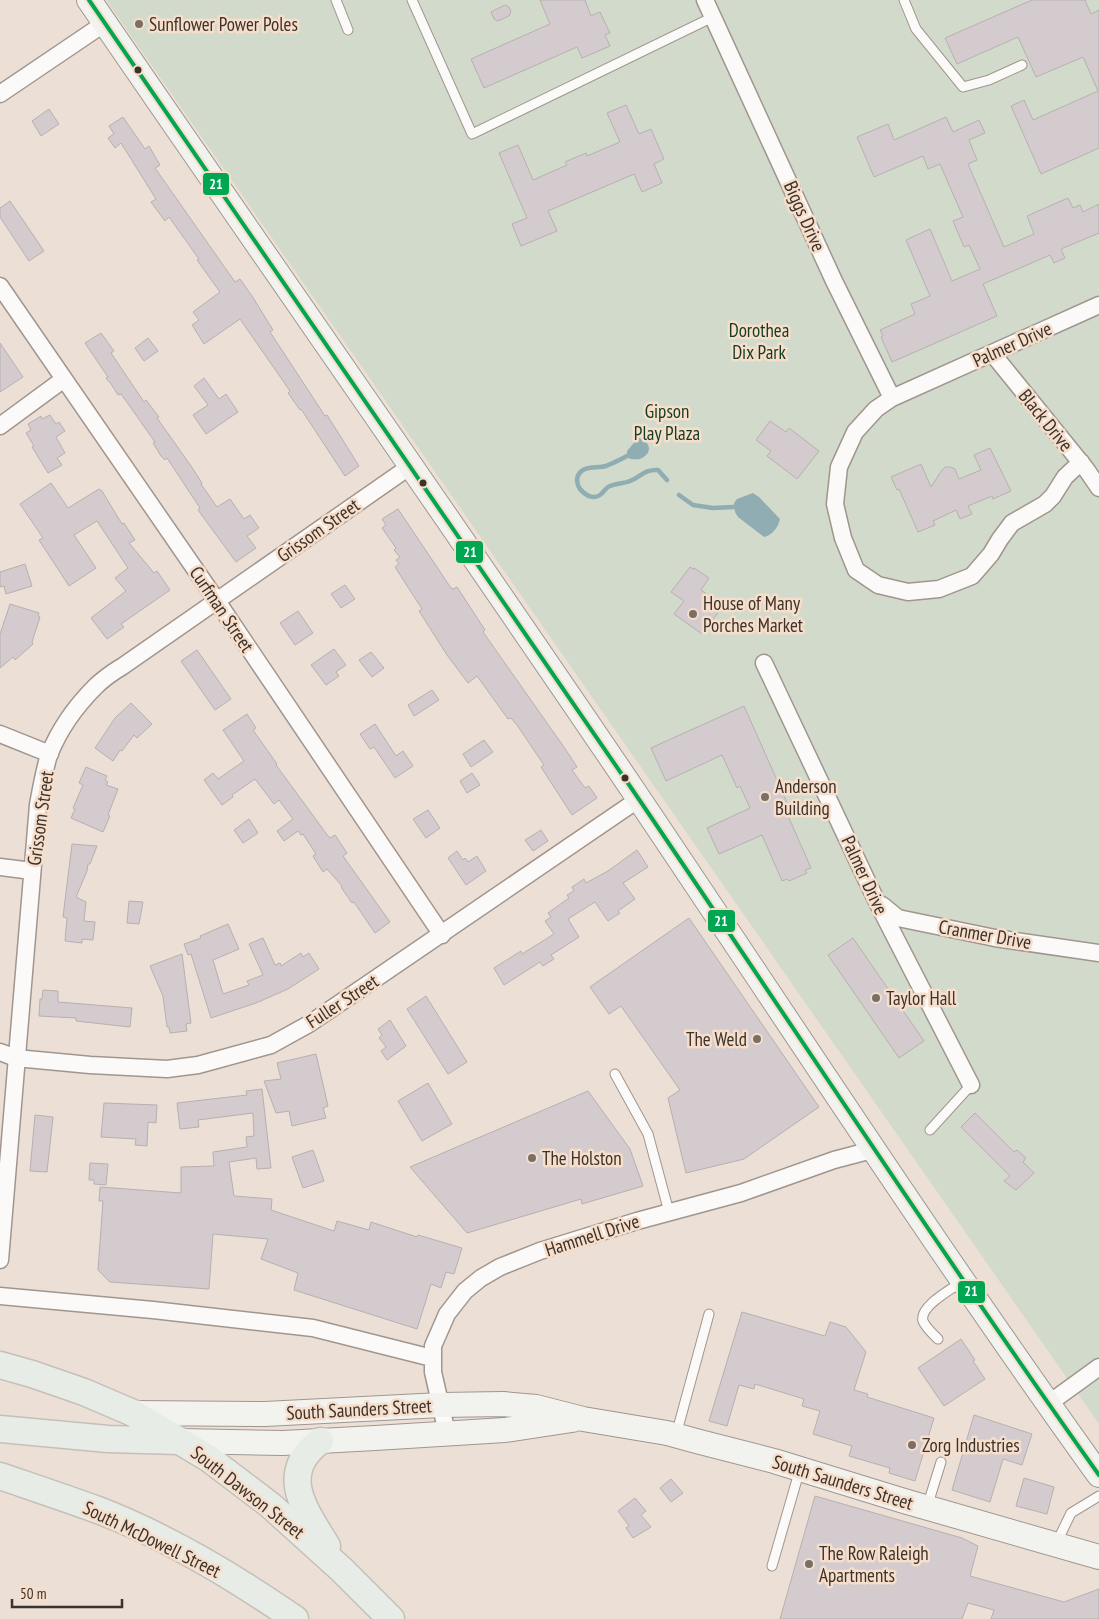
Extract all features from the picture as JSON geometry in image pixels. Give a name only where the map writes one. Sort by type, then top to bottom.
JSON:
[{"type":"main road","points":[[89,0],[412,464],[639,799],[872,1150],[1099,1475]]},
{"type":"main road","name":"South Dawson Street","points":[[0,1365],[84,1392],[134,1413],[208,1458],[270,1505],[342,1570],[391,1619]]},
{"type":"main road","name":"South Saunders Street","points":[[134,1413],[265,1414],[442,1405],[502,1404],[536,1407],[676,1436],[800,1469],[1099,1557]]},
{"type":"main road","name":"South Saunders Street","points":[[180,1440],[283,1443],[320,1441],[505,1430],[583,1418]]},
{"type":"main road","points":[[0,1429],[108,1439],[180,1440]]},
{"type":"main road","points":[[320,1441],[300,1464],[297,1489],[304,1506],[342,1570]]},
{"type":"main road","name":"South McDowell Street","points":[[0,1476],[98,1510],[142,1529],[194,1555],[257,1593],[294,1619]]},
{"type":"street","name":"Biggs Drive","points":[[706,0],[834,281],[892,398]]},
{"type":"street","points":[[0,94],[104,23]]},
{"type":"street","name":"Curfman Street","points":[[0,286],[217,601],[442,935]]},
{"type":"street","name":"Palmer Drive","points":[[892,398],[1099,305]]},
{"type":"street","name":"Black Drive","points":[[992,353],[1081,462],[1099,488]]},
{"type":"street","points":[[0,426],[64,379]]},
{"type":"street","points":[[892,398],[876,408],[855,432],[839,467],[835,504],[843,538],[856,570],[878,585],[908,592],[939,589],[972,576],[991,554],[1012,523],[1045,504],[1053,496],[1065,477],[1081,462]]},
{"type":"street","name":"Grissom Street","points":[[0,1260],[38,805],[50,754],[62,730],[77,706],[96,686],[412,464]]},
{"type":"street","name":"Palmer Drive","points":[[764,663],[876,900],[971,1085]]},
{"type":"street","points":[[0,734],[50,754]]},
{"type":"street","name":"Fuller Street","points":[[0,1052],[16,1058],[90,1065],[167,1069],[229,1058],[271,1045],[309,1024],[639,799]]},
{"type":"street","points":[[0,868],[32,871]]},
{"type":"street","name":"Cranmer Drive","points":[[876,900],[898,918],[995,938],[1099,953]]},
{"type":"street","name":"Hammell Drive","points":[[447,1433],[433,1372],[433,1346],[447,1314],[465,1291],[482,1278],[500,1267],[540,1251],[636,1221],[741,1193],[834,1160],[872,1150]]},
{"type":"street","points":[[0,1296],[153,1310],[313,1328],[432,1358]]},
{"type":"street","points":[[1048,1404],[1099,1367]]},
{"type":"lane","points":[[336,0],[348,30]]},
{"type":"lane","points":[[412,0],[472,134],[713,17]]},
{"type":"lane","points":[[904,0],[916,29],[963,87],[989,80],[1022,65]]},
{"type":"lane","points":[[615,1074],[648,1134],[669,1212]]},
{"type":"lane","points":[[930,1130],[971,1085]]},
{"type":"lane","points":[[938,1339],[924,1322],[925,1308],[963,1281]]},
{"type":"lane","points":[[676,1436],[709,1314]]},
{"type":"lane","points":[[927,1507],[941,1462]]},
{"type":"lane","points":[[772,1566],[800,1469]]},
{"type":"lane","points":[[1056,1544],[1071,1513],[1099,1496]]},
{"type":"green space","name":"Dorothea Dix Park","points":[[106,0],[1099,0],[1099,1424]]},
{"type":"water","points":[[638,438],[645,441],[649,447],[648,453],[641,459],[630,459],[627,456],[627,451]]},
{"type":"water","points":[[753,493],[780,519],[775,530],[764,537],[738,517],[735,512],[734,503],[737,499]]},
{"type":"building","points":[[540,0],[585,0],[591,16],[600,12],[610,33],[605,35],[610,46],[582,58],[577,47],[484,88],[471,59],[550,24]]},
{"type":"building","points":[[1032,0],[1085,0],[1091,14],[1099,10],[1099,148],[1041,174],[1011,106],[1024,100],[1033,120],[1098,91],[1083,57],[1036,77],[1018,37],[957,64],[945,38]]},
{"type":"building","points":[[505,5],[511,11],[509,16],[498,21],[494,19],[491,12]]},
{"type":"building","points":[[626,105],[639,134],[651,129],[664,159],[654,164],[662,183],[642,192],[634,174],[548,211],[557,231],[521,246],[512,224],[527,218],[499,153],[518,145],[533,180],[567,165],[565,162],[586,153],[587,156],[620,142],[607,113]]},
{"type":"building","points":[[49,109],[59,124],[41,136],[32,121]]},
{"type":"building","points":[[123,117],[145,149],[149,146],[160,165],[155,168],[235,282],[240,279],[252,296],[273,330],[270,332],[325,416],[327,415],[359,466],[345,476],[301,409],[288,393],[290,391],[240,319],[204,344],[192,325],[199,320],[193,312],[220,292],[169,217],[165,221],[151,202],[156,199],[121,143],[115,148],[108,138],[114,134],[109,126]]},
{"type":"building","points":[[946,117],[953,132],[979,120],[985,133],[969,140],[977,160],[968,164],[1004,247],[1034,234],[1027,216],[1068,198],[1073,208],[1080,205],[1083,212],[1099,204],[1099,233],[1061,249],[1065,258],[1054,263],[1050,255],[983,284],[997,316],[892,362],[881,337],[883,336],[880,330],[915,314],[911,304],[930,296],[906,240],[930,229],[952,281],[980,269],[969,245],[964,247],[953,221],[963,217],[940,164],[928,169],[923,156],[874,177],[857,137],[888,124],[894,140]]},
{"type":"building","points":[[10,201],[44,251],[29,261],[0,217],[0,208]]},
{"type":"building","points":[[101,333],[114,351],[111,353],[144,402],[146,400],[159,417],[157,418],[217,507],[230,499],[244,519],[250,515],[259,528],[247,536],[256,548],[236,562],[198,510],[200,508],[167,458],[165,460],[161,456],[153,443],[155,442],[136,415],[121,394],[118,395],[106,378],[108,377],[85,343]]},
{"type":"building","points":[[148,338],[158,351],[144,361],[135,348]]},
{"type":"building","points":[[0,343],[23,377],[0,392]]},
{"type":"building","points":[[204,378],[219,399],[226,394],[238,412],[206,434],[193,415],[208,405],[194,386]]},
{"type":"building","points":[[50,415],[56,424],[59,422],[65,431],[56,437],[65,453],[57,458],[62,465],[48,473],[26,433],[31,430],[28,424],[41,416],[42,419]]},
{"type":"building","points":[[770,421],[786,432],[789,428],[819,451],[797,479],[767,456],[771,451],[756,440]]},
{"type":"building","points":[[990,448],[1011,491],[993,499],[992,496],[968,506],[972,514],[960,519],[956,510],[933,521],[935,525],[918,532],[899,489],[897,490],[891,477],[921,464],[931,487],[945,467],[955,469],[959,479],[981,470],[974,455]]},
{"type":"building","points":[[51,483],[68,508],[99,489],[102,491],[122,524],[124,523],[135,540],[129,543],[154,573],[157,571],[170,590],[121,624],[124,627],[107,639],[91,618],[126,591],[115,578],[128,568],[97,521],[74,535],[96,568],[69,586],[39,540],[43,538],[20,504]]},
{"type":"building","points":[[398,509],[451,588],[457,587],[485,630],[483,632],[566,750],[577,767],[572,770],[585,788],[589,786],[597,798],[572,815],[541,767],[544,765],[517,725],[511,718],[508,719],[477,676],[468,683],[447,655],[419,611],[422,609],[395,567],[399,564],[396,560],[400,557],[394,550],[396,548],[382,528],[386,525],[382,519]]},
{"type":"building","points":[[25,564],[32,586],[6,594],[4,586],[0,587],[0,572]]},
{"type":"building","points":[[690,567],[709,578],[701,590],[723,606],[702,634],[674,614],[684,601],[671,592]]},
{"type":"building","points":[[345,585],[355,599],[341,608],[331,594]]},
{"type":"building","points":[[10,604],[39,613],[38,616],[40,617],[33,644],[15,660],[13,657],[0,668],[0,634]]},
{"type":"building","points":[[298,611],[313,633],[295,645],[280,623]]},
{"type":"building","points":[[334,649],[346,665],[336,672],[339,676],[326,685],[311,665]]},
{"type":"building","points":[[197,650],[231,699],[215,710],[181,661]]},
{"type":"building","points":[[371,652],[384,668],[372,677],[359,660]]},
{"type":"building","points":[[432,690],[439,700],[414,716],[408,705]]},
{"type":"building","points":[[131,703],[152,724],[137,738],[134,735],[113,761],[95,748],[115,718]]},
{"type":"building","name":"Anderson Building","points":[[744,706],[789,807],[785,809],[811,868],[805,870],[807,873],[789,881],[787,879],[782,881],[762,835],[719,854],[707,828],[750,808],[740,786],[737,788],[722,755],[666,781],[651,748]]},
{"type":"building","points":[[247,714],[256,728],[253,730],[276,765],[328,836],[330,838],[335,835],[347,853],[343,856],[390,922],[375,933],[354,902],[352,903],[342,886],[327,869],[323,872],[313,856],[316,854],[303,834],[301,835],[298,831],[284,841],[277,831],[293,819],[279,800],[274,804],[255,779],[232,795],[233,797],[222,805],[204,780],[213,773],[218,779],[244,761],[223,730]]},
{"type":"building","points":[[375,724],[396,756],[403,751],[413,766],[395,778],[374,747],[370,749],[360,734]]},
{"type":"building","points":[[484,740],[493,752],[471,767],[463,754]]},
{"type":"building","points":[[86,767],[107,776],[105,780],[108,782],[106,785],[118,789],[103,832],[71,818],[75,809],[73,808],[83,785],[79,783]]},
{"type":"building","points":[[472,773],[480,785],[467,793],[460,781]]},
{"type":"building","points":[[428,810],[440,828],[426,838],[413,819]]},
{"type":"building","points":[[249,819],[258,833],[243,843],[234,830]]},
{"type":"building","points":[[541,830],[548,841],[533,851],[525,840]]},
{"type":"building","points":[[72,844],[97,846],[76,897],[86,902],[84,921],[95,922],[93,940],[82,939],[82,943],[65,941],[67,918],[63,917]]},
{"type":"building","points":[[637,850],[648,867],[623,883],[635,899],[608,921],[595,902],[568,919],[579,937],[551,955],[554,959],[543,966],[540,962],[504,985],[494,968],[521,951],[522,954],[554,934],[545,921],[551,917],[548,913],[569,898],[567,895],[574,891],[572,887],[584,879],[586,883],[608,871]]},
{"type":"building","points":[[457,851],[463,860],[465,858],[468,862],[477,856],[486,871],[466,885],[448,858]]},
{"type":"building","points":[[129,901],[143,902],[139,924],[127,923]]},
{"type":"building","name":"The Weld","points":[[689,918],[819,1107],[744,1159],[686,1173],[668,1098],[680,1090],[621,1006],[609,1014],[590,987]]},
{"type":"building","points":[[228,924],[239,949],[213,960],[223,994],[249,985],[247,981],[263,975],[249,944],[263,938],[275,965],[280,963],[281,966],[301,953],[303,957],[309,953],[319,969],[288,989],[256,1003],[211,1018],[191,954],[188,955],[184,944],[201,938],[200,936]]},
{"type":"building","name":"Taylor Hall","points":[[853,938],[924,1041],[899,1058],[828,955]]},
{"type":"building","points":[[182,954],[191,1023],[186,1024],[187,1031],[170,1033],[169,1027],[167,1027],[163,996],[150,966]]},
{"type":"building","points":[[43,990],[58,991],[58,1002],[132,1008],[130,1027],[76,1021],[76,1018],[39,1016],[40,999],[42,999]]},
{"type":"building","points":[[426,996],[467,1062],[448,1074],[407,1009]]},
{"type":"building","points":[[390,1020],[406,1046],[387,1060],[381,1051],[386,1047],[379,1038],[382,1035],[378,1029]]},
{"type":"building","points":[[316,1054],[328,1106],[323,1108],[326,1118],[292,1126],[289,1111],[276,1113],[264,1081],[281,1079],[277,1063]]},
{"type":"building","points":[[428,1083],[452,1124],[422,1141],[398,1101]]},
{"type":"building","points":[[262,1089],[271,1168],[257,1169],[256,1158],[229,1162],[234,1196],[272,1199],[271,1210],[334,1231],[337,1221],[369,1230],[371,1222],[417,1237],[418,1235],[462,1248],[454,1274],[446,1272],[441,1288],[431,1284],[417,1329],[294,1290],[298,1273],[261,1259],[268,1239],[213,1234],[209,1289],[110,1282],[98,1270],[103,1201],[99,1201],[100,1187],[181,1193],[181,1167],[214,1166],[213,1152],[247,1147],[246,1137],[254,1136],[253,1113],[198,1120],[199,1127],[180,1129],[177,1103],[247,1095],[246,1091]]},
{"type":"building","name":"The Holston","points":[[588,1091],[630,1149],[643,1186],[582,1204],[581,1199],[467,1233],[410,1167]]},
{"type":"building","points":[[104,1103],[157,1105],[156,1123],[148,1122],[147,1146],[135,1145],[136,1139],[101,1137]]},
{"type":"building","points":[[975,1113],[1014,1152],[1017,1150],[1026,1158],[1023,1162],[1034,1173],[1016,1190],[1004,1181],[1010,1176],[961,1127]]},
{"type":"building","points":[[35,1115],[53,1117],[47,1172],[30,1171]]},
{"type":"building","points":[[313,1150],[324,1181],[303,1188],[292,1157]]},
{"type":"building","points":[[90,1163],[108,1164],[106,1185],[94,1184],[94,1180],[89,1180]]},
{"type":"building","points":[[742,1312],[825,1336],[830,1322],[846,1327],[866,1352],[854,1390],[868,1394],[867,1397],[934,1418],[915,1481],[889,1473],[890,1468],[849,1456],[852,1446],[813,1434],[820,1411],[802,1406],[804,1399],[755,1384],[754,1389],[739,1385],[727,1426],[709,1421]]},
{"type":"building","points":[[961,1339],[985,1379],[944,1406],[918,1368]]},
{"type":"building","points":[[974,1415],[1032,1434],[1022,1465],[1003,1459],[990,1502],[952,1490]]},
{"type":"building","points":[[1024,1478],[1054,1487],[1047,1514],[1016,1506]]},
{"type":"building","points":[[671,1479],[683,1493],[671,1502],[660,1488]]},
{"type":"building","points":[[815,1496],[962,1538],[978,1546],[970,1576],[1064,1602],[1099,1589],[1099,1619],[991,1619],[994,1610],[968,1603],[962,1619],[780,1619]]},
{"type":"building","points":[[635,1498],[646,1511],[641,1515],[651,1527],[633,1538],[626,1528],[629,1526],[618,1511]]},
{"type":"waterway","points":[[627,456],[606,466],[581,471],[577,479],[580,489],[589,496],[595,497],[610,486],[630,481],[653,470],[658,470],[667,480]]},
{"type":"waterway","points":[[679,495],[693,505],[713,508],[734,507]]},
{"type":"transit line","name":"21","points":[[89,0],[692,878],[922,1220],[1099,1475]]},
{"type":"place","name":"Sunflower Power Poles","points":[[139,24]]},
{"type":"place","name":"House of Many Porches Market","points":[[693,614]]},
{"type":"place","name":"Anderson Building","points":[[765,797]]},
{"type":"place","name":"Taylor Hall","points":[[876,998]]},
{"type":"place","name":"The Weld","points":[[757,1039]]},
{"type":"place","name":"The Holston","points":[[532,1158]]},
{"type":"place","name":"Zorg Industries","points":[[912,1445]]},
{"type":"place","name":"The Row Raleigh Apartments","points":[[809,1564]]},
{"type":"park label","name":"Gipson Play Plaza","points":[[667,422]]}]
